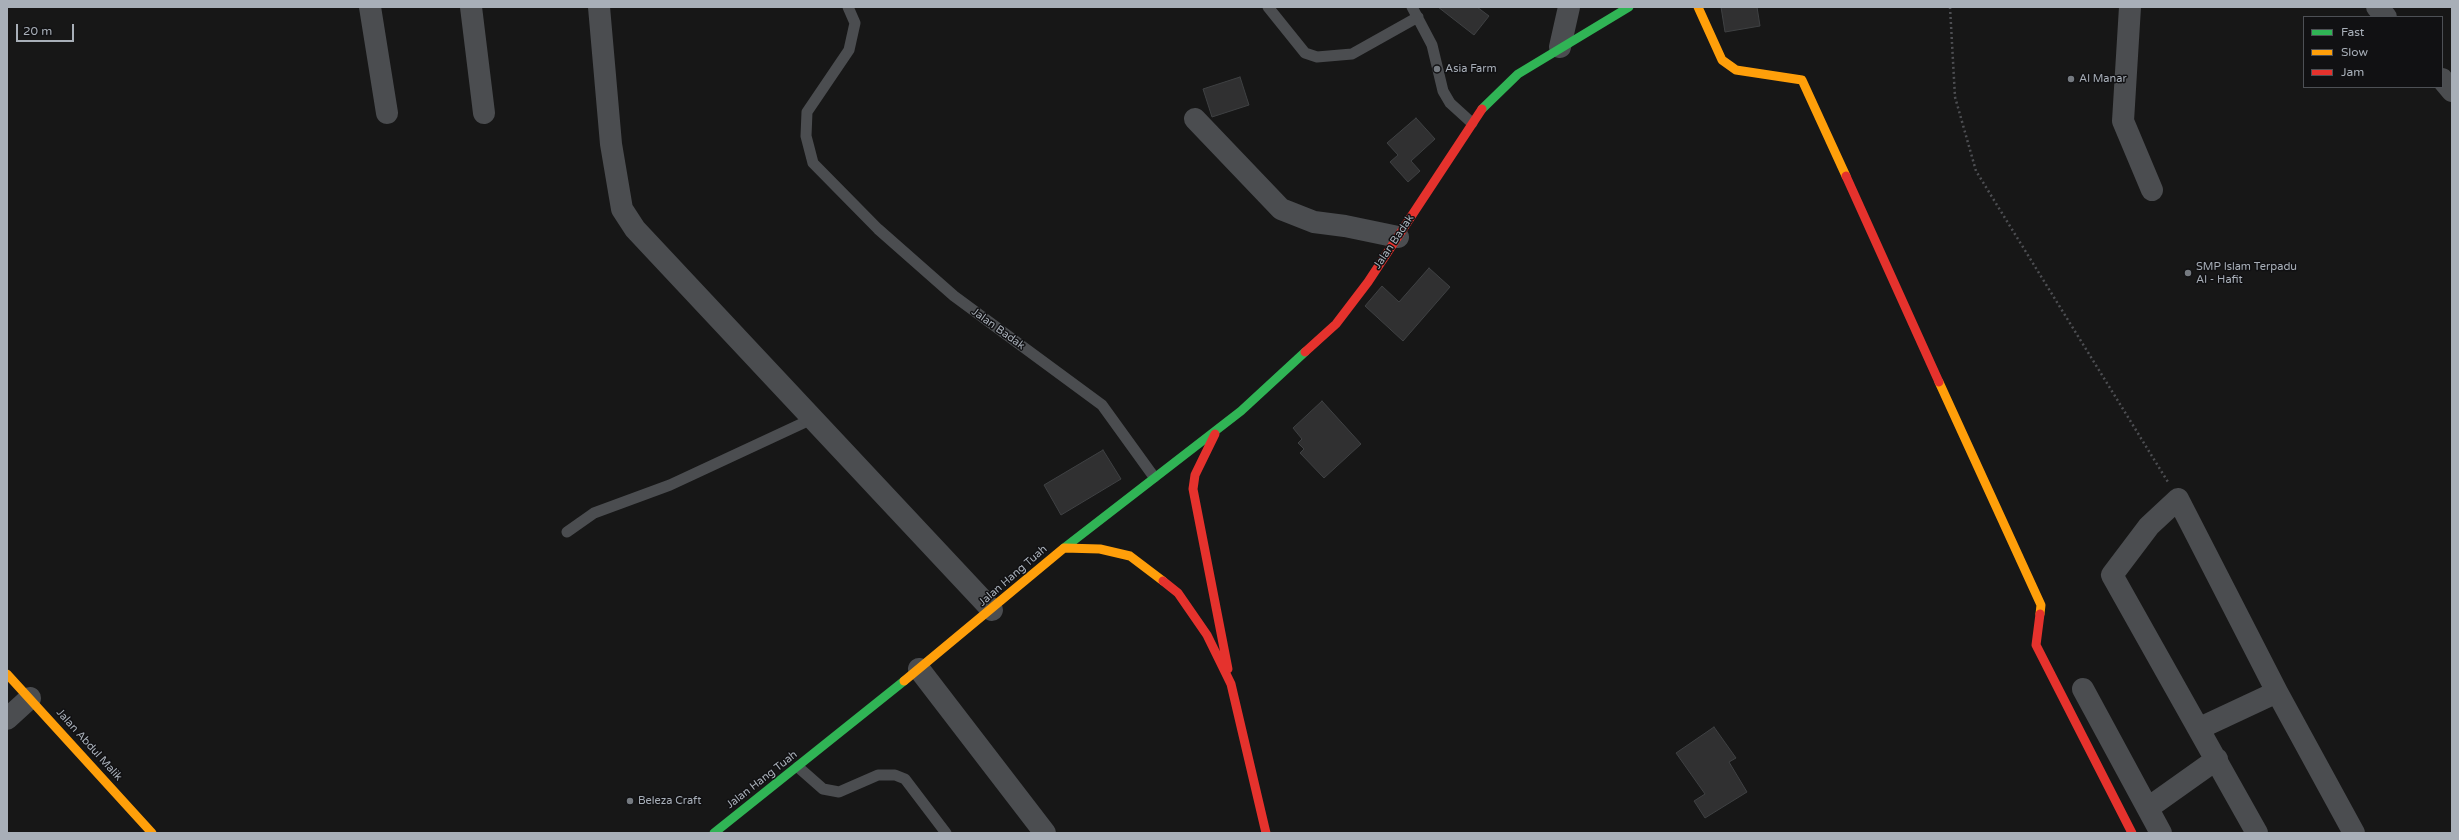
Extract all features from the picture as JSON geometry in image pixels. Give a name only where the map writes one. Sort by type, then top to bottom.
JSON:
[{"type":"street","points":[[370,7],[387,113]]},
{"type":"street","points":[[471,7],[484,113]]},
{"type":"street","points":[[599,7],[610,144],[622,209],[635,229],[814,418],[992,610]]},
{"type":"street","points":[[1560,46],[1569,7]]},
{"type":"street","name":"Jalan Badak","points":[[1064,548],[1154,477],[1241,412],[1336,324],[1398,237],[1482,109],[1518,74],[1560,46],[1629,7]]},
{"type":"street","points":[[1698,7],[1722,60],[1736,70],[1802,80],[2041,605],[2036,644],[2132,833]]},
{"type":"street","points":[[2130,7],[2123,121],[2152,190]]},
{"type":"street","points":[[2376,7],[2385,16]]},
{"type":"street","points":[[2443,80],[2452,91]]},
{"type":"street","points":[[1195,119],[1281,209],[1314,222],[1398,237]]},
{"type":"street","points":[[1217,431],[1195,475],[1193,489],[1201,540],[1231,684]]},
{"type":"street","points":[[2257,833],[2200,728],[2112,574],[2149,526],[2178,499],[2277,692],[2354,833]]},
{"type":"street","name":"Jalan Hang Tuah","points":[[714,833],[798,768],[992,610],[1064,548],[1100,549],[1130,556],[1178,593],[1207,635],[1231,684],[1266,833]]},
{"type":"street","points":[[919,669],[1045,833]]},
{"type":"street","name":"Jalan Abdul Malik","points":[[7,674],[152,833]]},
{"type":"street","points":[[2083,689],[2161,833]]},
{"type":"street","points":[[2200,728],[2277,692]]},
{"type":"street","points":[[7,718],[30,698]]},
{"type":"street","points":[[2148,808],[2216,759]]},
{"type":"lane","name":"Jalan Badak","points":[[848,7],[855,23],[849,50],[807,112],[806,136],[813,163],[878,229],[954,296],[1102,405],[1154,477]]},
{"type":"lane","points":[[1268,7],[1305,53],[1317,57],[1352,54],[1418,17]]},
{"type":"lane","points":[[1412,7],[1432,45],[1443,91],[1450,103],[1472,123]]},
{"type":"lane","points":[[567,532],[594,513],[670,485],[814,418]]},
{"type":"lane","points":[[798,768],[823,789],[839,792],[878,775],[895,775],[904,779],[946,833]]},
{"type":"path","points":[[1950,7],[1955,97],[1976,171],[2178,499]]},
{"type":"building","points":[[1438,7],[1477,7],[1489,16],[1474,35]]},
{"type":"building","points":[[1721,7],[1757,7],[1760,26],[1725,32]]},
{"type":"building","points":[[1240,77],[1249,105],[1212,117],[1203,89]]},
{"type":"building","points":[[1416,118],[1435,139],[1411,161],[1420,171],[1408,182],[1390,162],[1398,155],[1387,143]]},
{"type":"building","points":[[1429,268],[1450,287],[1403,341],[1365,306],[1382,286],[1399,302]]},
{"type":"building","points":[[1322,401],[1361,444],[1324,478],[1300,453],[1304,449],[1298,443],[1302,439],[1293,428]]},
{"type":"building","points":[[1103,450],[1121,479],[1061,515],[1044,485]]},
{"type":"building","points":[[1714,727],[1736,758],[1729,762],[1747,792],[1705,818],[1694,801],[1705,794],[1676,753]]},
{"type":"traffic: fast","points":[[1482,109],[1518,74],[1629,7]]},
{"type":"traffic: fast","points":[[1064,548],[1241,411],[1305,352]]},
{"type":"traffic: fast","points":[[714,833],[904,681]]},
{"type":"traffic: slow","points":[[1698,7],[1722,60],[1736,70],[1802,80],[1846,176]]},
{"type":"traffic: slow","points":[[1939,382],[2041,605],[2040,614]]},
{"type":"traffic: slow","points":[[904,681],[1064,548],[1100,549],[1130,556],[1163,581]]},
{"type":"traffic: slow","points":[[7,674],[152,833]]},
{"type":"traffic: jam","points":[[1305,352],[1336,324],[1368,282],[1482,109]]},
{"type":"traffic: jam","points":[[1846,176],[1939,382]]},
{"type":"traffic: jam","points":[[1215,434],[1195,475],[1193,489],[1228,669]]},
{"type":"traffic: jam","points":[[1163,581],[1178,593],[1207,635],[1231,684],[1266,833]]},
{"type":"traffic: jam","points":[[2040,614],[2036,645],[2132,833]]},
{"type":"place","name":"Asia Farm","points":[[1437,69]]},
{"type":"place","name":"Al Manar","points":[[2071,79]]},
{"type":"place","name":"SMP Islam Terpadu Al - Hafit","points":[[2188,273]]},
{"type":"place","name":"Beleza Craft","points":[[630,801]]}]
